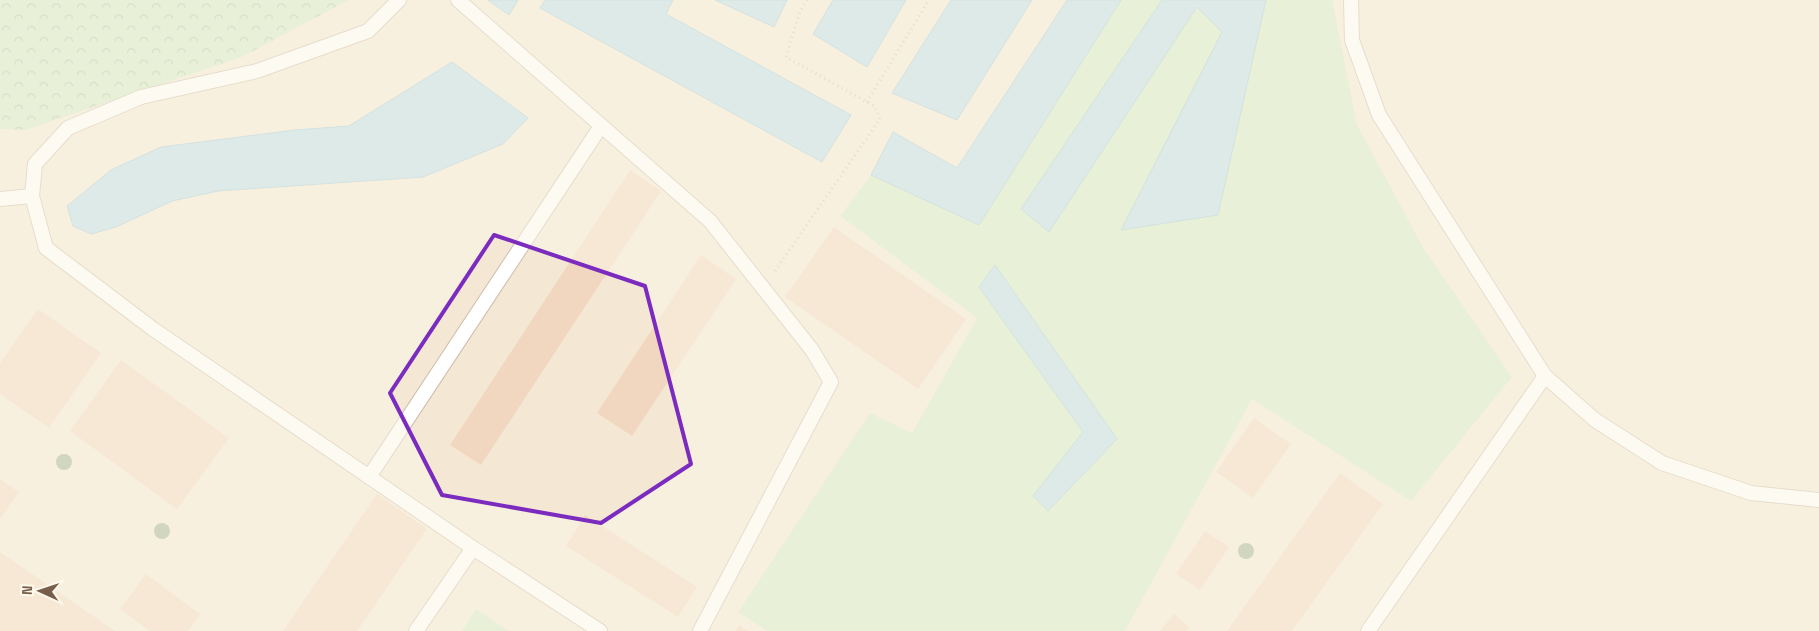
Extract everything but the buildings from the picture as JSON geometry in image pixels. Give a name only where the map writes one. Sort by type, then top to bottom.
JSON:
[{"type":"lane","points":[[399,0],[368,31],[256,70],[141,98],[68,128],[35,164],[32,196],[46,248],[153,329],[473,548],[600,631]]},
{"type":"lane","points":[[458,0],[710,221],[812,350],[831,382],[700,631]]},
{"type":"lane","points":[[1351,0],[1352,40],[1379,114],[1545,376],[1595,420],[1662,463],[1751,493],[1819,500]]},
{"type":"lane","points":[[369,477],[601,126]]},
{"type":"lane","points":[[0,200],[32,196]]},
{"type":"lane","points":[[1368,631],[1545,376]]},
{"type":"lane","points":[[416,631],[473,548]]},
{"type":"path","points":[[763,288],[880,119],[874,106],[786,57],[799,14],[807,0]]},
{"type":"path","points":[[867,102],[929,0]]},
{"type":"highlighted area","points":[[494,235],[645,286],[691,464],[601,523],[442,495],[390,393]]},
{"type":"shaded area","points":[[0,0],[1819,0],[1819,631],[0,631]]},
{"type":"green space","points":[[0,0],[349,0],[242,57],[25,130],[0,129]]},
{"type":"green space","points":[[1121,0],[1332,0],[1357,125],[1424,249],[1512,377],[1411,501],[1252,399],[1125,631],[767,631],[738,612],[870,413],[912,433],[977,318],[840,216],[871,175],[979,225]]},
{"type":"green space","points":[[476,609],[509,631],[462,631]]},
{"type":"water","points":[[488,0],[518,0],[509,15]]},
{"type":"water","points":[[545,0],[673,0],[666,14],[851,115],[822,162],[540,8]]},
{"type":"water","points":[[715,0],[787,0],[774,27]]},
{"type":"water","points":[[833,0],[906,0],[867,67],[813,34]]},
{"type":"water","points":[[951,0],[1032,0],[957,120],[892,93]]},
{"type":"water","points":[[1067,0],[1121,0],[979,225],[871,175],[893,132],[957,168]]},
{"type":"water","points":[[1162,0],[1266,0],[1218,215],[1121,230],[1222,32],[1197,7],[1049,232],[1021,209]]},
{"type":"water","points":[[452,62],[528,118],[503,144],[423,177],[218,191],[172,201],[116,227],[91,234],[73,226],[67,206],[111,170],[161,147],[295,130],[349,126]]},
{"type":"water","points":[[995,265],[1117,439],[1048,511],[1033,496],[1083,432],[979,287]]}]
